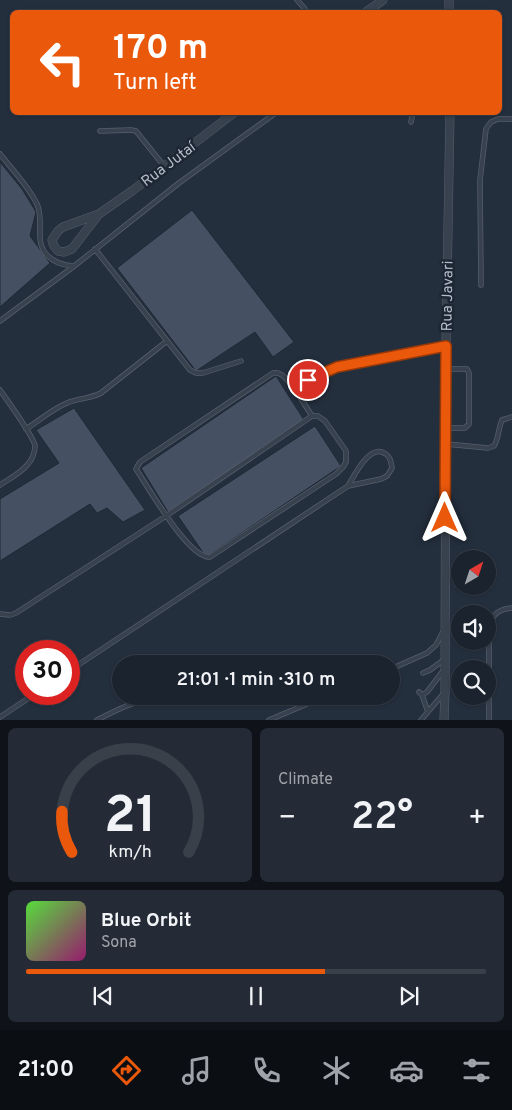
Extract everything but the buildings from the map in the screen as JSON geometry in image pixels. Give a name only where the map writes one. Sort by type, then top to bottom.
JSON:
[{"type":"street","points":[[369,10],[383,0]]},
{"type":"street","name":"Rua Jutaí","points":[[99,214],[63,226],[52,240],[58,251],[64,252],[72,249],[99,214],[231,115]]},
{"type":"street","name":"Rua Javari","points":[[444,720],[446,346],[450,115]]},
{"type":"lane","points":[[297,0],[305,10]]},
{"type":"lane","points":[[0,321],[179,183],[273,115]]},
{"type":"lane","points":[[411,115],[411,122]]},
{"type":"lane","points":[[480,285],[480,180],[486,129],[491,122],[498,119],[512,119]]},
{"type":"lane","points":[[100,131],[136,131],[164,166]]},
{"type":"lane","points":[[0,154],[36,201],[41,216],[40,240],[44,253],[64,266],[73,266]]},
{"type":"lane","points":[[95,249],[190,370],[196,373],[203,373],[240,361]]},
{"type":"lane","points":[[26,429],[68,402],[93,397],[101,393],[168,341]]},
{"type":"lane","points":[[293,386],[337,367],[446,346]]},
{"type":"lane","points":[[446,369],[467,369],[469,373],[469,424],[466,428],[446,428]]},
{"type":"lane","points":[[0,614],[10,615],[16,613],[166,516],[312,416],[318,416],[325,421],[346,451],[346,462],[343,467],[336,474],[210,557],[206,558],[193,549],[166,516],[136,467],[140,462],[273,373],[281,374],[293,386],[312,416]]},
{"type":"lane","points":[[0,390],[35,445],[34,454],[23,470],[0,485]]},
{"type":"lane","points":[[446,444],[488,448],[494,446],[502,420],[512,417]]},
{"type":"lane","points":[[80,664],[348,486],[381,480],[387,476],[392,468],[390,459],[384,452],[376,451],[369,455],[357,470],[348,486]]},
{"type":"lane","points":[[489,720],[489,636],[491,624],[494,615],[504,608],[512,608]]},
{"type":"lane","points":[[400,665],[427,653],[436,645],[445,628]]},
{"type":"lane","points":[[422,673],[430,670],[445,659]]},
{"type":"lane","points":[[428,712],[421,694],[426,694],[445,668]]},
{"type":"lane","points":[[421,720],[445,691]]},
{"type":"lane","points":[[0,717],[18,705]]},
{"type":"lane","points":[[97,720],[129,705]]},
{"type":"lane","points":[[269,720],[305,705]]},
{"type":"route","points":[[308,380],[337,367],[446,346],[445,518]]}]
